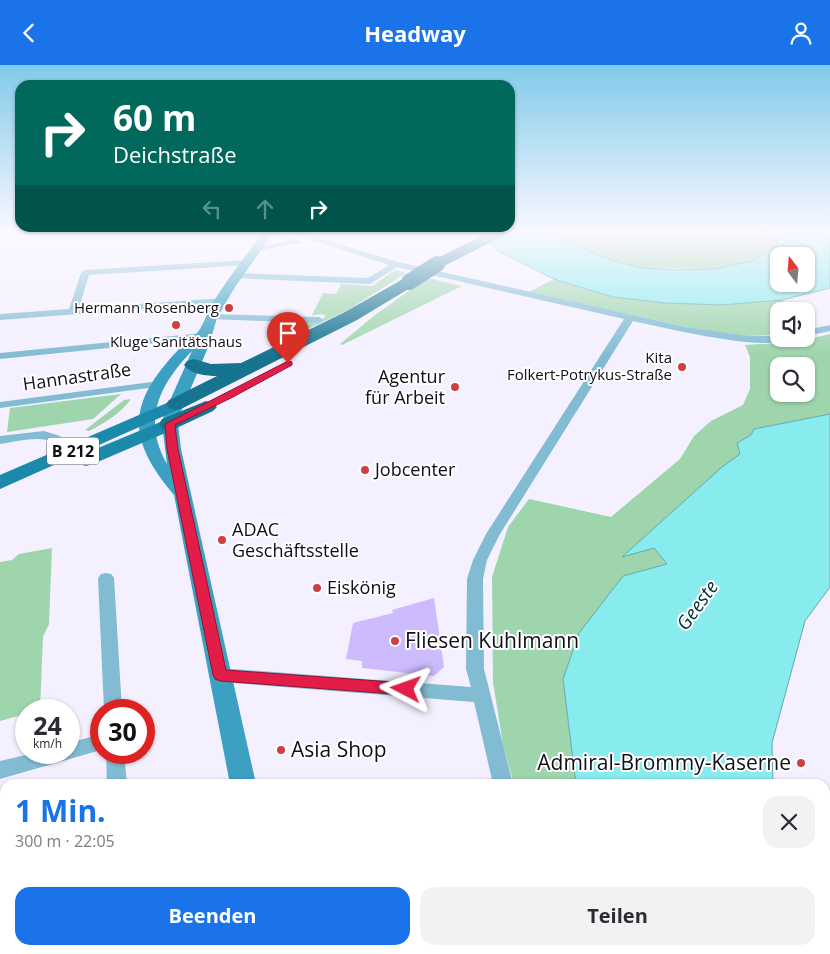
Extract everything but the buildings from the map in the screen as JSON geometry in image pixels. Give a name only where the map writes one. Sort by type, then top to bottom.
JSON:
[{"type":"highway","points":[[176,404],[352,316],[422,273]]},
{"type":"highway","points":[[170,424],[227,397],[288,363],[327,339],[352,316]]},
{"type":"highway","points":[[194,365],[209,370],[248,369]]},
{"type":"main road","points":[[183,496],[164,475],[146,427],[151,400],[159,384],[186,347],[202,336],[238,273]]},
{"type":"main road","points":[[202,336],[202,345],[176,404],[170,424],[173,449],[242,779]]},
{"type":"main road","name":"B 212","points":[[0,483],[78,456],[146,427],[176,404]]},
{"type":"main road","name":"B 212","points":[[146,427],[170,424]]},
{"type":"main road","name":"B 212","points":[[0,495],[24,488],[78,456]]},
{"type":"street","points":[[74,312],[85,273]]},
{"type":"street","points":[[236,276],[370,281],[381,273]]},
{"type":"street","points":[[436,273],[528,295],[728,337],[770,340]]},
{"type":"street","points":[[0,317],[222,300]]},
{"type":"street","points":[[212,317],[319,320]]},
{"type":"street","points":[[502,779],[475,669],[475,579],[480,560],[493,534],[630,317]]},
{"type":"street","points":[[815,331],[830,328]]},
{"type":"street","points":[[0,356],[202,336]]},
{"type":"street","name":"Hannastraße","points":[[0,405],[159,384]]},
{"type":"street","points":[[0,440],[44,435],[56,439],[78,456]]},
{"type":"street","points":[[106,579],[112,699]]},
{"type":"street","points":[[220,675],[481,695]]},
{"type":"street","points":[[0,770],[23,764]]},
{"type":"street","points":[[116,764],[117,779]]},
{"type":"green space","points":[[390,273],[405,273],[348,310],[276,344],[277,341],[303,326],[306,322],[320,321],[326,316],[322,314],[312,315],[323,293],[336,294],[341,284],[372,286]]},
{"type":"green space","points":[[427,278],[462,286],[342,345],[340,344],[375,315]]},
{"type":"green space","points":[[554,279],[613,297],[666,303],[720,305],[782,300],[785,302],[770,302],[770,335],[742,336],[700,330],[529,292]]},
{"type":"green space","points":[[830,334],[830,414],[754,429],[751,435],[738,443],[741,454],[623,556],[654,548],[667,564],[623,576],[563,680],[575,779],[513,779],[503,745],[493,682],[492,577],[508,527],[529,499],[611,517],[680,459],[694,436],[711,421],[743,405],[750,389],[750,357],[745,345],[770,344],[770,347],[815,347],[815,337]]},
{"type":"green space","points":[[121,394],[93,419],[7,432],[10,408]]},
{"type":"green space","points":[[131,399],[118,413],[107,421],[89,431],[85,430],[124,400]]},
{"type":"green space","points":[[52,548],[49,624],[43,637],[40,699],[15,699],[15,717],[0,721],[0,562],[12,560],[19,554]]},
{"type":"water","points":[[543,273],[770,273],[770,293],[810,293],[782,300],[721,305],[666,303],[613,297],[554,279]]},
{"type":"water","points":[[815,273],[830,273],[830,288],[815,292]]},
{"type":"water","name":"Geeste","points":[[830,414],[830,587],[805,621],[772,743],[773,779],[575,779],[563,679],[579,633],[623,576],[667,564],[654,548],[622,557],[722,467],[740,454],[737,443],[751,435],[754,429]]},
{"type":"place","name":"Hermann Rosenberg","points":[[229,308]]},
{"type":"place","name":"Kluge Sanitätshaus","points":[[176,325]]},
{"type":"place","name":"Kita Folkert-Potrykus-Straße","points":[[682,367]]},
{"type":"place","name":"Agentur für Arbeit","points":[[455,387]]},
{"type":"place","name":"Jobcenter","points":[[365,470]]},
{"type":"place","name":"ADAC Geschäftsstelle","points":[[222,540]]},
{"type":"place","name":"Eiskönig","points":[[317,588]]},
{"type":"place","name":"Fliesen Kuhlmann","points":[[395,641]]},
{"type":"place","name":"Asia Shop","points":[[281,750]]},
{"type":"place","name":"Admiral-Brommy-Kaserne","points":[[801,763]]},
{"type":"route","points":[[288,363],[227,397],[170,424],[173,449],[220,675],[406,689]]}]
